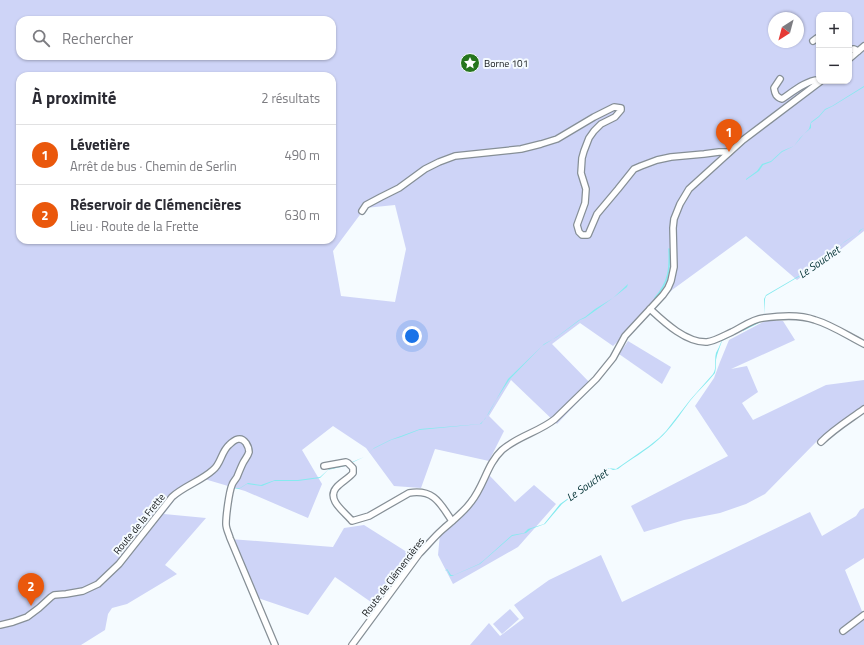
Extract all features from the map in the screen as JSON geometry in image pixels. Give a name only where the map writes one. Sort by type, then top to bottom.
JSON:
[{"type":"street","points":[[852,56],[864,46]]},
{"type":"street","points":[[852,49],[858,51]]},
{"type":"street","points":[[780,79],[774,88],[775,94],[778,98],[782,99],[809,82],[816,79]]},
{"type":"street","name":"Route de Clémencières","points":[[352,645],[419,554],[431,540],[465,509],[474,498],[497,456],[516,440],[548,424],[560,414],[596,379],[613,358],[625,336],[663,295],[671,281],[674,267],[674,219],[680,204],[689,189],[714,167],[728,152],[816,83]]},
{"type":"street","points":[[362,211],[366,206],[398,188],[425,169],[439,162],[456,156],[475,153],[522,149],[557,139],[614,107],[621,108],[621,110],[615,117],[602,124],[594,131],[589,138],[582,158],[581,173],[586,189],[585,203],[576,225],[582,235],[588,235],[597,214],[634,169],[657,160],[671,157],[728,152]]},
{"type":"street","points":[[719,152],[722,159]]},
{"type":"street","points":[[650,309],[662,321],[693,340],[707,342],[724,336],[761,318],[785,316],[815,320],[864,344]]},
{"type":"street","points":[[821,442],[839,426],[864,409]]},
{"type":"street","name":"Route de la Frette","points":[[0,625],[13,622],[33,613],[54,595],[83,591],[98,584],[120,564],[172,497],[176,493],[199,481],[214,470],[225,450],[233,442],[241,438],[249,447],[249,453],[231,488],[226,525],[230,538],[276,645]]},
{"type":"street","points":[[324,466],[346,462],[353,468],[353,473],[336,488],[334,495],[335,502],[352,522],[369,516],[409,493],[416,492],[423,492],[437,499],[452,521]]},
{"type":"street","points":[[843,631],[864,615]]},
{"type":"shaded area","points":[[0,0],[864,0],[864,231],[797,280],[746,236],[672,290],[613,346],[580,323],[552,344],[593,386],[557,424],[511,380],[489,416],[504,431],[489,461],[435,449],[421,488],[394,486],[366,448],[333,426],[302,450],[322,484],[308,518],[245,491],[201,478],[178,495],[164,514],[206,518],[165,565],[177,574],[127,604],[112,608],[108,614],[105,630],[81,645],[0,645]],"holes":[[[395,205],[406,249],[395,302],[341,296],[333,251],[365,208]]]},
{"type":"shaded area","points":[[767,320],[783,321],[795,340],[731,369],[747,366],[758,392],[742,403],[753,420],[826,385],[864,380],[864,405],[819,439],[765,494],[746,504],[720,513],[684,520],[644,532],[631,506],[728,456],[695,406],[714,378],[729,340]]},
{"type":"shaded area","points":[[628,341],[671,367],[662,384],[619,354]]},
{"type":"shaded area","points":[[489,475],[515,502],[534,485],[556,504],[518,547],[453,584],[438,555],[440,534],[452,523]]},
{"type":"shaded area","points":[[864,508],[864,558],[845,570],[864,616],[864,645],[470,645],[489,623],[500,636],[524,618],[514,605],[549,580],[601,555],[622,602],[810,512],[822,536],[856,516],[860,510]]},
{"type":"shaded area","points":[[364,525],[418,559],[381,609],[335,577],[308,615],[258,598],[230,539],[333,547],[344,528]]},
{"type":"shaded area","points":[[510,609],[519,619],[502,634],[493,624]]},
{"type":"water","points":[[864,86],[864,87],[833,106],[825,110],[819,117],[811,123],[811,128],[804,134],[809,129],[811,122],[825,109]]},
{"type":"water","points":[[794,146],[782,152],[771,162],[763,165],[759,171],[746,180],[757,171],[762,164],[771,161],[782,151]]},
{"type":"water","points":[[820,263],[766,296],[765,314],[764,299],[766,295]]},
{"type":"water","points":[[628,284],[627,287],[613,298]]},
{"type":"water","points":[[613,298],[585,318],[580,320],[557,337],[553,339],[595,309]]},
{"type":"water","points":[[760,321],[722,341],[716,357],[715,373],[693,397],[663,436],[649,448],[618,469],[613,470],[609,468],[616,469],[659,438],[666,431],[690,400],[713,374],[715,369],[716,353],[722,340]]},
{"type":"water","points":[[542,346],[509,380],[486,417],[508,379]]},
{"type":"water","points":[[484,420],[481,424],[419,430],[391,440],[373,449],[364,457],[374,448],[390,440],[420,429],[480,424]]},
{"type":"water","points":[[364,457],[345,466],[328,470],[320,478],[298,481],[274,481],[262,486],[247,484],[239,489],[232,489],[240,488],[248,483],[261,485],[275,480],[298,480],[320,477],[329,469],[345,465]]},
{"type":"water","points":[[585,487],[562,504],[545,524],[531,529],[526,533],[512,536],[480,564],[452,576],[450,576],[447,570],[445,571],[447,569],[451,575],[454,575],[479,564],[512,535],[524,533],[528,529],[544,524],[560,504]]},
{"type":"waterway","points":[[655,298],[660,292],[668,275],[669,249]]},
{"type":"waterway","name":"Le Souchet","points":[[743,330],[761,321]]},
{"type":"waterway","name":"Le Souchet","points":[[583,488],[597,476]]},
{"type":"place","name":"Borne 101","points":[[470,63]]},
{"type":"place","name":"Lévetière","points":[[729,152]]},
{"type":"place","name":"Réservoir de Clémencières","points":[[31,606]]}]
